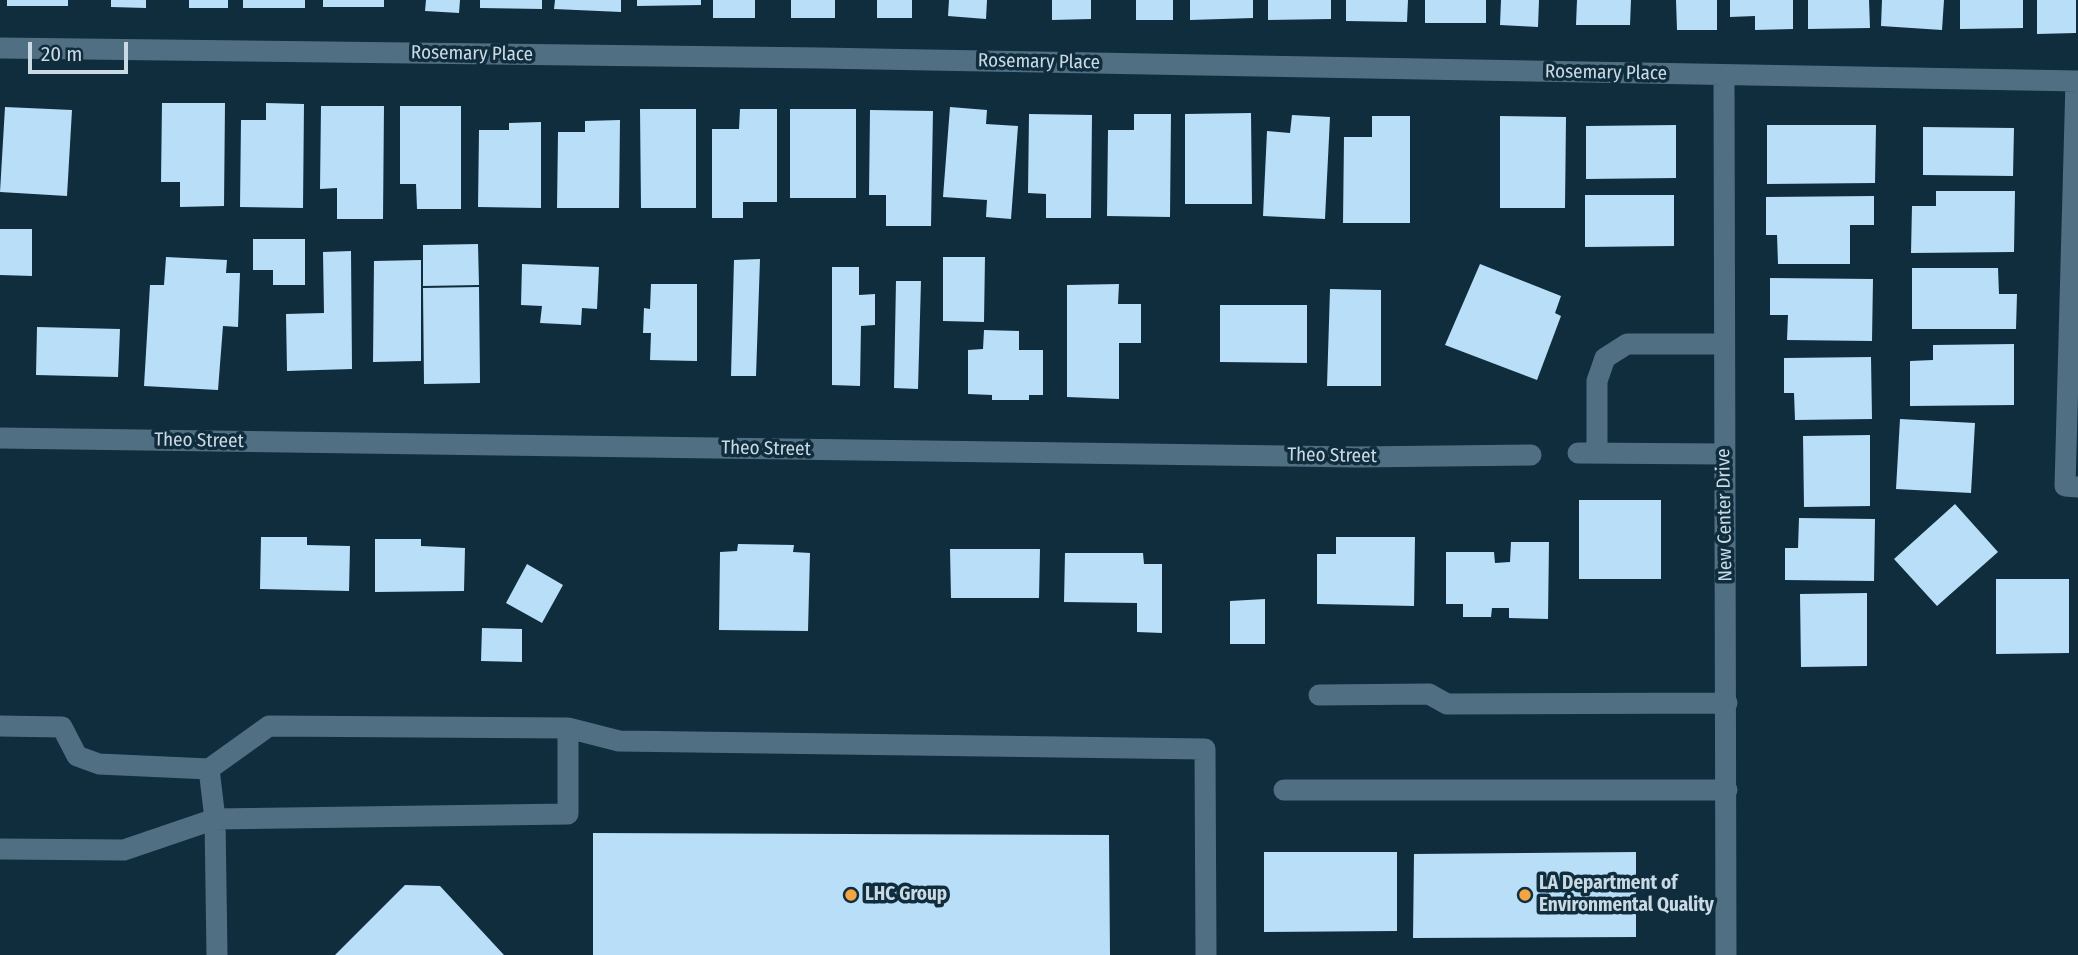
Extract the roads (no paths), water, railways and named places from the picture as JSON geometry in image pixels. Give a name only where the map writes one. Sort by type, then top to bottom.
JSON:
[{"type":"street","name":"Rosemary Place","points":[[0,48],[834,58],[2077,81]]},
{"type":"street","name":"New Center Drive","points":[[1724,75],[1726,955]]},
{"type":"street","points":[[2077,81],[2064,486],[2078,486]]},
{"type":"street","points":[[1723,344],[1627,344],[1605,358],[1597,381],[1588,453],[1724,454]]},
{"type":"street","name":"Theo Street","points":[[0,438],[1357,457],[1531,455]]},
{"type":"street","points":[[1319,695],[1429,694],[1447,704],[1727,703]]},
{"type":"street","points":[[0,726],[62,727],[78,756],[99,764],[209,769],[270,726],[568,728],[619,741],[1205,749],[1206,955]]},
{"type":"street","points":[[0,849],[124,850],[215,819],[568,814],[568,728]]},
{"type":"street","points":[[209,769],[215,819],[217,955]]},
{"type":"street","points":[[1284,790],[1727,790]]},
{"type":"place","name":"LHC Group","points":[[851,895]]},
{"type":"place","name":"LA Department of Environmental Quality","points":[[1525,895]]}]
